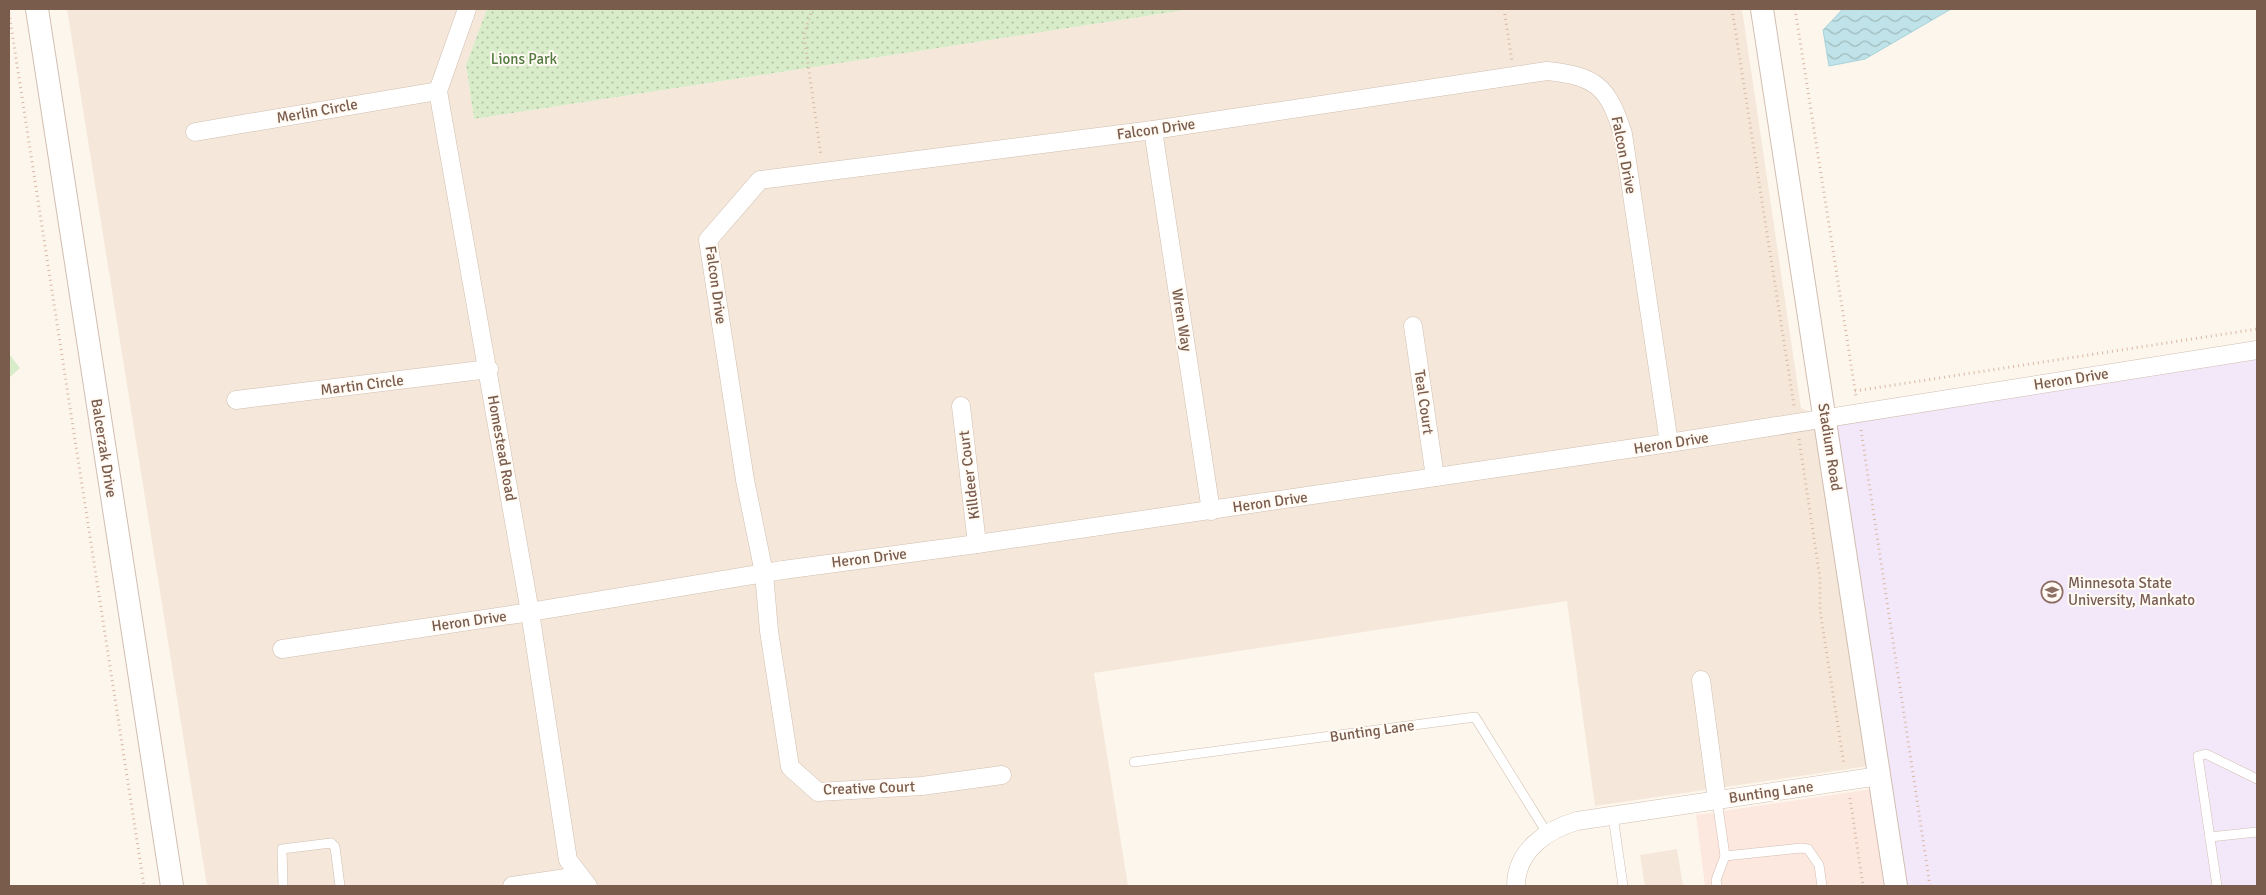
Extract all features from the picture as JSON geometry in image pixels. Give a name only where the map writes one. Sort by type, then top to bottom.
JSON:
[{"type":"street","name":"Balcerzak Drive","points":[[37,9],[172,886]]},
{"type":"street","name":"Homestead Road","points":[[467,9],[438,91],[530,612],[568,860],[584,881]]},
{"type":"street","name":"Stadium Road","points":[[1762,9],[1896,886]]},
{"type":"street","name":"Falcon Drive","points":[[764,573],[745,480],[708,240],[760,180],[1153,130],[1547,71],[1576,74],[1596,84],[1615,108],[1623,134],[1669,443]]},
{"type":"street","name":"Merlin Circle","points":[[195,132],[438,91]]},
{"type":"street","name":"Wren Way","points":[[1153,130],[1211,511]]},
{"type":"street","name":"Teal Court","points":[[1414,326],[1435,477]]},
{"type":"street","name":"Heron Drive","points":[[282,649],[530,612],[764,573],[1211,511],[1669,443],[2257,350]]},
{"type":"street","name":"Martin Circle","points":[[236,400],[488,369]]},
{"type":"street","name":"Killdeer Court","points":[[961,406],[977,544]]},
{"type":"street","name":"Creative Court","points":[[764,573],[769,630],[790,767],[818,792],[922,786],[1002,775]]},
{"type":"street","points":[[1700,680],[1718,800]]},
{"type":"street","name":"Bunting Lane","points":[[1516,886],[1516,878],[1522,860],[1533,844],[1547,833],[1569,824],[1879,776]]},
{"type":"street","points":[[523,885],[584,881]]},
{"type":"lane","name":"Bunting Lane","points":[[1134,762],[1476,717],[1547,833]]},
{"type":"lane","points":[[2217,886],[2198,756],[2206,754],[2257,779]]},
{"type":"lane","points":[[1717,886],[1716,880],[1725,856],[1718,800]]},
{"type":"lane","points":[[1613,816],[1623,886]]},
{"type":"lane","points":[[2210,837],[2257,832]]},
{"type":"lane","points":[[283,886],[282,849],[331,843],[336,847],[340,886]]},
{"type":"lane","points":[[1725,856],[1801,848],[1808,849],[1819,866],[1822,886]]},
{"type":"path","points":[[812,9],[804,36],[824,172]]},
{"type":"path","points":[[1504,9],[1514,76]]},
{"type":"path","points":[[1732,9],[1820,578],[1820,610],[1863,886]]},
{"type":"path","points":[[1795,9],[1930,886]]},
{"type":"path","points":[[9,13],[144,886]]},
{"type":"path","points":[[1855,390],[2257,328]]},
{"type":"shaded area","points":[[67,9],[487,9],[466,65],[474,119],[1192,9],[1742,9],[1801,408],[1825,418],[1869,766],[1595,806],[1567,601],[1094,673],[1128,886],[207,886]]},
{"type":"shaded area","name":"Minnesota State University, Mankato","points":[[2257,350],[2257,886],[1884,886],[1825,418]]},
{"type":"shaded area","points":[[1872,789],[1884,886],[1705,886],[1696,815]]},
{"type":"shaded area","points":[[1677,849],[1683,886],[1645,886],[1640,855]]},
{"type":"green space","name":"Lions Park","points":[[487,9],[1192,9],[474,119],[466,65]]},
{"type":"green space","points":[[9,354],[20,368],[9,378]]},
{"type":"water","points":[[1843,9],[1951,9],[1865,59],[1829,66],[1823,30]]},
{"type":"place","name":"Minnesota State University, Mankato","points":[[2052,592]]}]
